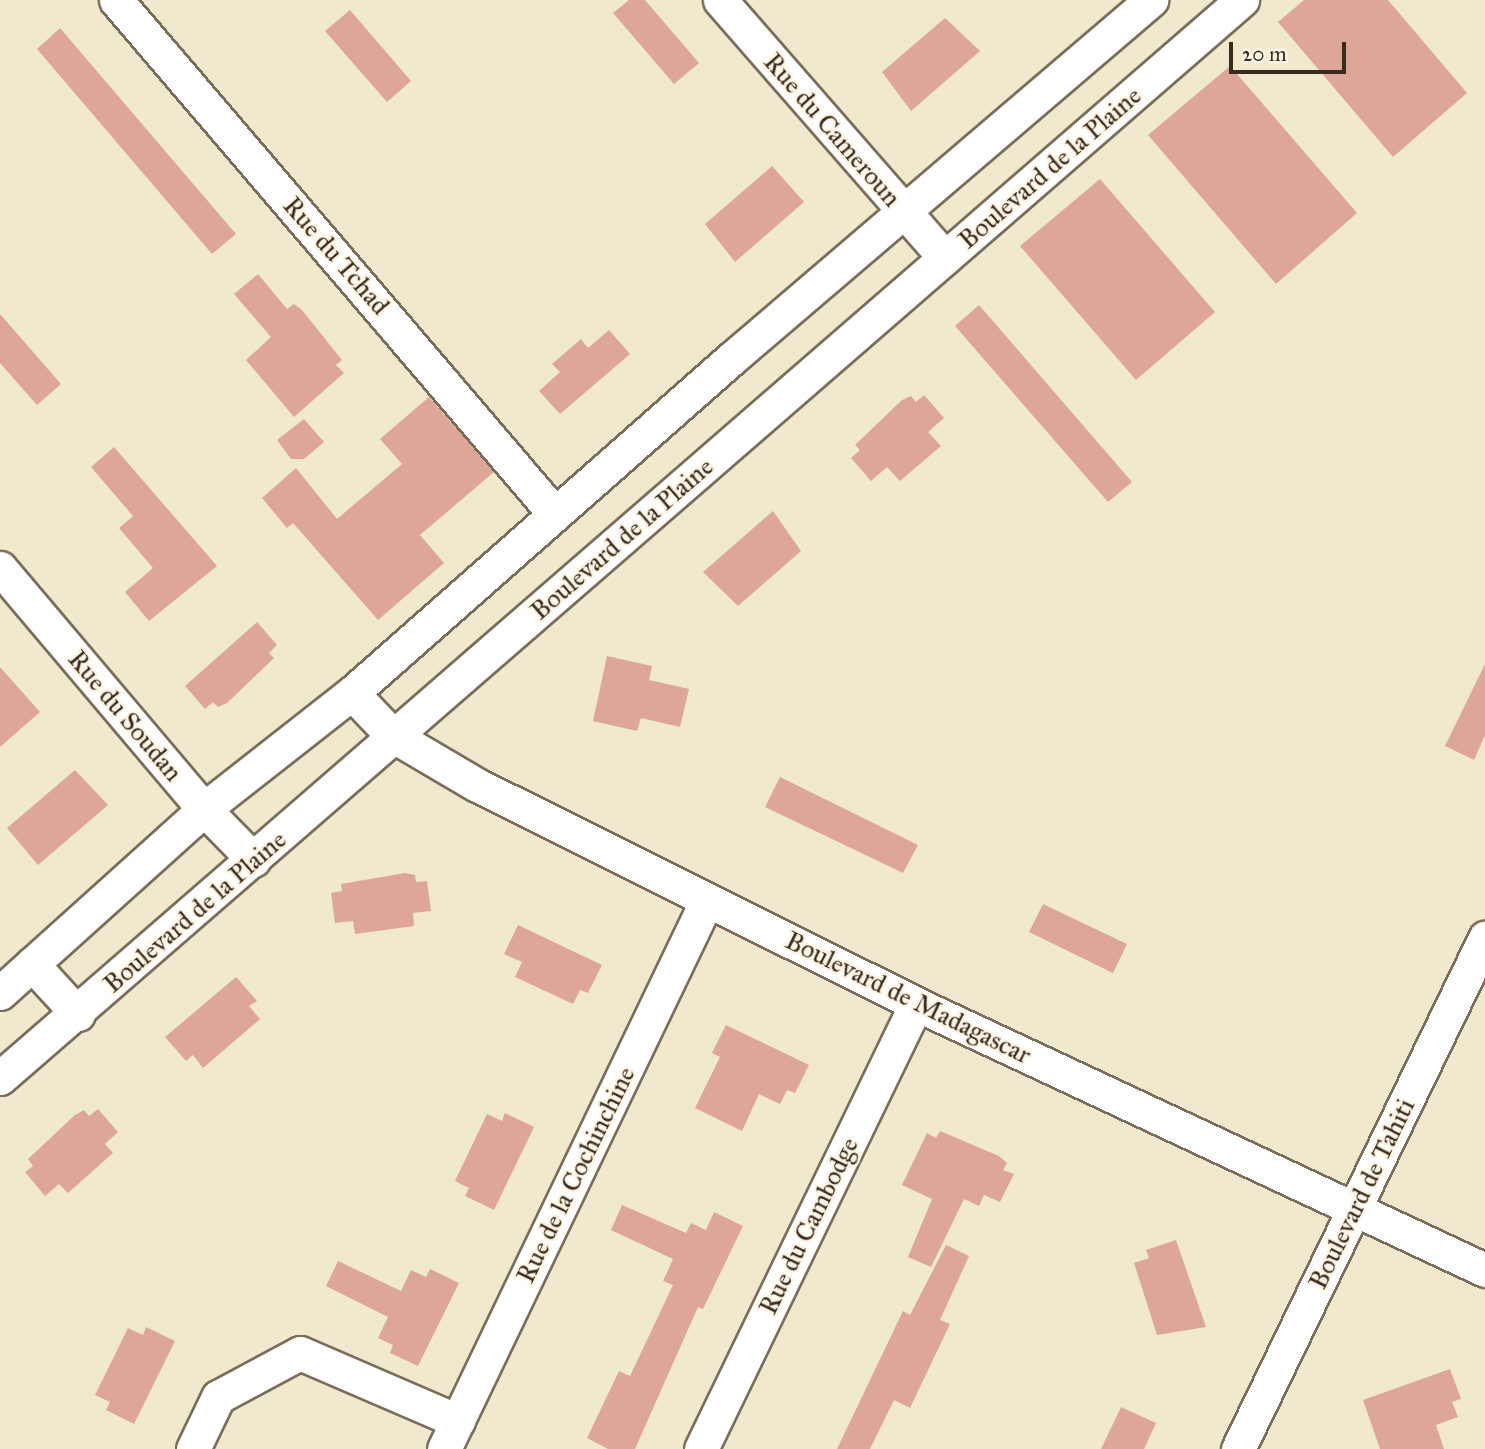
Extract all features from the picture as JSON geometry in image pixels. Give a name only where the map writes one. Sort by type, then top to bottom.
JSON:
[{"type":"street","name":"Rue du Tchad","points":[[116,0],[554,513]]},
{"type":"street","name":"Rue du Cameroun","points":[[720,0],[945,258]]},
{"type":"street","points":[[0,993],[204,809],[352,692],[554,513],[1151,0]]},
{"type":"street","name":"Boulevard de la Plaine","points":[[0,1078],[78,1014],[393,735],[1242,0]]},
{"type":"street","name":"Rue du Soudan","points":[[0,568],[204,809],[254,860]]},
{"type":"street","name":"Boulevard de Madagascar","points":[[352,692],[393,735],[477,785],[916,1004],[1485,1270]]},
{"type":"street","name":"Rue de la Cochinchine","points":[[451,1435],[707,900]]},
{"type":"street","name":"Boulevard de Tahiti","points":[[1238,1449],[1485,938]]},
{"type":"street","points":[[32,964],[78,1014]]},
{"type":"street","name":"Rue du Cambodge","points":[[701,1449],[916,1004]]},
{"type":"street","points":[[193,1449],[218,1396],[300,1353],[451,1435]]},
{"type":"building","points":[[629,0],[645,0],[699,63],[674,84],[613,13]]},
{"type":"building","points":[[1304,0],[1388,0],[1467,93],[1393,157],[1278,22]]},
{"type":"building","points":[[350,10],[411,81],[387,102],[325,31]]},
{"type":"building","points":[[945,18],[980,51],[911,111],[882,72]]},
{"type":"building","points":[[60,28],[236,234],[212,254],[37,49]]},
{"type":"building","points":[[1230,66],[1357,213],[1276,284],[1148,135]]},
{"type":"building","points":[[772,166],[804,202],[735,262],[705,224]]},
{"type":"building","points":[[1100,179],[1215,312],[1136,380],[1020,246]]},
{"type":"building","points":[[258,274],[287,309],[294,304],[302,310],[342,360],[336,365],[344,373],[294,417],[246,360],[271,337],[234,294]]},
{"type":"building","points":[[979,305],[1132,482],[1108,502],[955,326]]},
{"type":"building","points":[[0,314],[61,384],[37,405],[0,363]]},
{"type":"building","points":[[609,330],[630,354],[560,414],[539,391],[560,372],[552,364],[581,339],[588,348]]},
{"type":"building","points":[[924,395],[944,418],[928,432],[941,446],[900,481],[887,467],[871,481],[851,458],[860,450],[855,445],[902,400],[911,396],[916,402]]},
{"type":"building","points":[[429,397],[494,472],[420,535],[444,563],[378,620],[293,523],[287,528],[262,498],[296,468],[337,519],[402,464],[380,439]]},
{"type":"building","points":[[304,419],[324,442],[304,459],[291,459],[277,440]]},
{"type":"building","points":[[114,447],[217,566],[149,621],[125,592],[153,568],[119,528],[133,516],[91,467]]},
{"type":"building","points":[[773,511],[801,551],[738,606],[703,572]]},
{"type":"building","points":[[257,622],[277,645],[269,653],[274,658],[227,703],[218,707],[213,702],[205,709],[185,686]]},
{"type":"building","points":[[607,656],[652,666],[649,680],[689,689],[680,727],[641,718],[637,731],[593,721]]},
{"type":"building","points":[[1485,664],[1485,735],[1474,760],[1445,746]]},
{"type":"building","points":[[0,667],[40,712],[0,747]]},
{"type":"building","points":[[75,770],[108,805],[38,865],[7,828]]},
{"type":"building","points":[[780,777],[918,845],[903,873],[765,807]]},
{"type":"building","points":[[405,873],[415,875],[416,882],[427,881],[431,911],[413,913],[414,926],[355,934],[353,921],[335,923],[331,893],[342,891],[341,884]]},
{"type":"building","points":[[1043,904],[1127,944],[1113,973],[1029,932]]},
{"type":"building","points":[[518,925],[602,965],[588,993],[580,990],[573,1004],[515,977],[522,962],[504,954]]},
{"type":"building","points":[[236,977],[257,1001],[249,1006],[260,1019],[203,1068],[193,1055],[186,1061],[165,1037]]},
{"type":"building","points":[[726,1025],[809,1065],[795,1093],[787,1090],[780,1104],[759,1094],[742,1131],[695,1108],[720,1057],[712,1053]]},
{"type":"building","points":[[98,1109],[118,1132],[105,1144],[113,1153],[68,1193],[59,1184],[45,1196],[25,1172],[33,1166],[28,1159],[75,1115],[84,1110],[89,1116]]},
{"type":"building","points":[[505,1113],[534,1127],[494,1210],[465,1196],[469,1188],[455,1181],[487,1114],[502,1121]]},
{"type":"building","points":[[940,1131],[999,1156],[1007,1163],[1003,1170],[1014,1174],[1000,1202],[984,1195],[979,1206],[964,1199],[931,1267],[908,1257],[932,1199],[902,1185],[927,1133],[936,1138]]},
{"type":"building","points":[[622,1205],[686,1233],[691,1223],[706,1230],[714,1212],[743,1226],[703,1309],[698,1307],[635,1449],[608,1449],[587,1438],[619,1371],[630,1376],[673,1285],[663,1281],[673,1259],[611,1230]]},
{"type":"building","points":[[1176,1240],[1206,1327],[1157,1335],[1134,1263],[1149,1258],[1146,1250]]},
{"type":"building","points":[[946,1245],[969,1256],[940,1320],[950,1324],[910,1408],[894,1400],[870,1449],[837,1449],[903,1311],[910,1315]]},
{"type":"building","points":[[338,1261],[401,1291],[411,1270],[426,1277],[430,1269],[459,1283],[418,1366],[390,1353],[393,1345],[378,1338],[388,1317],[326,1286]]},
{"type":"building","points":[[146,1327],[175,1341],[134,1424],[106,1410],[110,1402],[95,1395],[128,1328],[143,1335]]},
{"type":"building","points":[[1450,1369],[1461,1399],[1452,1402],[1458,1417],[1436,1425],[1444,1449],[1380,1449],[1363,1400]]},
{"type":"building","points":[[1121,1407],[1156,1423],[1144,1449],[1101,1449]]}]
